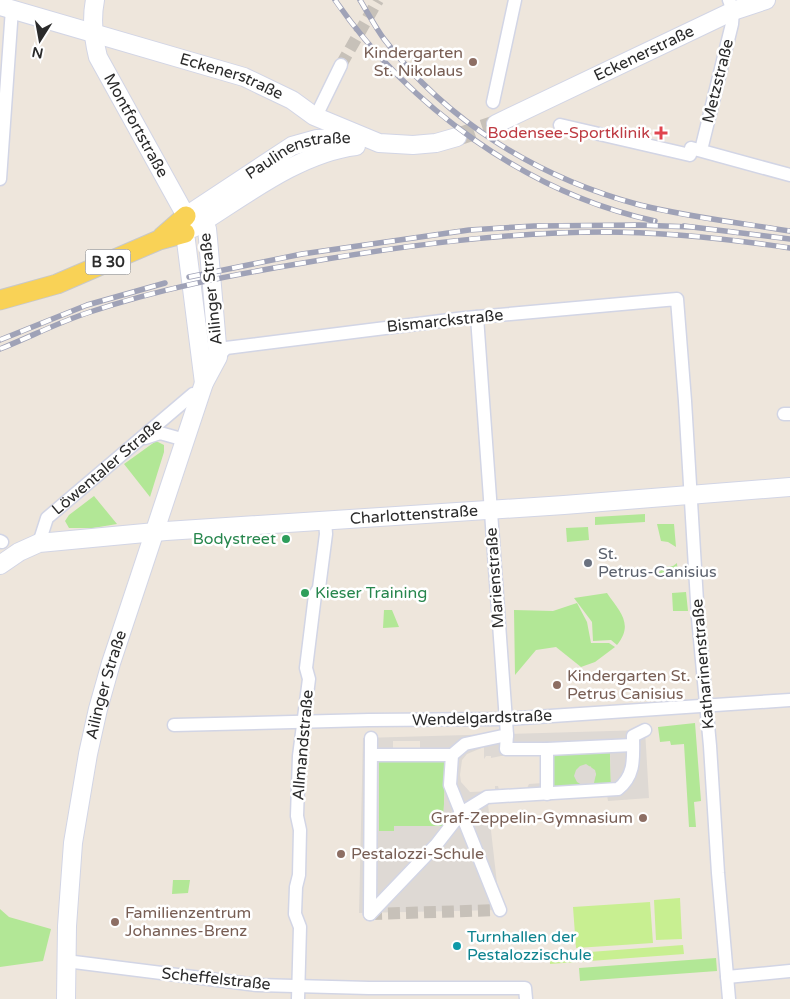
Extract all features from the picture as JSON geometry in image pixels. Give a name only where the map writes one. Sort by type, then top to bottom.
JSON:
[{"type":"main road","name":"Montfortstraße","points":[[95,0],[92,15],[98,57],[191,224]]},
{"type":"main road","name":"Eckenerstraße","points":[[496,124],[731,6],[766,0]]},
{"type":"main road","name":"Eckenerstraße","points":[[6,7],[244,77],[379,143],[413,145],[436,143],[457,137]]},
{"type":"main road","points":[[317,112],[317,139]]},
{"type":"main road","name":"Paulinenstraße","points":[[191,224],[292,146],[317,139],[349,138],[379,143]]},
{"type":"main road","name":"B 30","points":[[295,167],[316,145],[317,139]]},
{"type":"main road","name":"Paulinenstraße","points":[[0,300],[57,284],[159,240],[324,153],[379,143]]},
{"type":"main road","name":"Ailinger Straße","points":[[66,999],[66,961],[73,843],[88,754],[98,709],[111,663],[202,389],[218,357],[207,229],[191,224],[202,389]]},
{"type":"main road","name":"Charlottenstraße","points":[[39,543],[154,533],[690,496],[790,487]]},
{"type":"main road","points":[[0,565],[18,552],[39,543]]},
{"type":"street","points":[[493,102],[515,0]]},
{"type":"street","name":"Metzstraße","points":[[701,150],[732,24],[731,6]]},
{"type":"street","points":[[0,180],[1,136],[10,34],[6,7]]},
{"type":"street","points":[[317,112],[341,65]]},
{"type":"street","points":[[560,125],[690,155],[691,148],[701,150],[790,175]]},
{"type":"street","name":"Bismarckstraße","points":[[218,357],[226,348],[471,317],[677,299]]},
{"type":"street","name":"Katharinenstraße","points":[[677,299],[718,873],[729,999]]},
{"type":"street","name":"Marienstraße","points":[[471,317],[490,510],[507,735]]},
{"type":"street","name":"Löwentaler Straße","points":[[39,543],[47,518],[136,441],[193,394],[202,389]]},
{"type":"street","points":[[136,441],[160,433],[185,440]]},
{"type":"street","name":"Allmandstraße","points":[[298,999],[300,927],[295,914],[296,887],[299,875],[300,830],[297,816],[299,756],[309,679],[306,668],[315,596],[319,588],[325,543],[325,521]]},
{"type":"street","name":"Wendelgardstraße","points":[[174,725],[506,719],[790,700]]},
{"type":"street","points":[[371,738],[370,914],[436,845],[461,813],[487,798],[618,789],[627,782],[633,767],[633,736],[645,730]]},
{"type":"street","points":[[371,755],[452,755],[465,744],[507,735],[506,749],[633,745]]},
{"type":"street","points":[[546,749],[547,794]]},
{"type":"street","points":[[452,755],[450,784],[500,910]]},
{"type":"street","name":"Scheffelstraße","points":[[66,961],[257,985],[486,994],[526,993]]},
{"type":"street","points":[[727,977],[790,971]]},
{"type":"green space","points":[[156,441],[164,445],[164,452],[150,497],[124,464]]},
{"type":"green space","points":[[94,496],[117,524],[93,528],[69,528],[65,521],[69,515]]},
{"type":"green space","points":[[645,514],[645,522],[595,525],[595,517]]},
{"type":"green space","points":[[657,524],[674,524],[676,547],[668,542],[661,541]]},
{"type":"green space","points":[[588,527],[589,540],[567,542],[566,528]]},
{"type":"green space","points":[[677,563],[678,578],[658,579],[659,572],[665,567],[673,566]]},
{"type":"green space","points":[[686,592],[688,611],[673,611],[672,593]]},
{"type":"green space","points":[[607,593],[620,612],[625,624],[622,638],[617,645],[611,640],[593,641],[592,622],[574,598]]},
{"type":"green space","points":[[577,603],[587,622],[591,643],[609,643],[615,647],[595,662],[581,667],[556,647],[536,650],[515,675],[514,610],[553,611]]},
{"type":"green space","points":[[384,610],[392,610],[399,627],[383,628]]},
{"type":"green space","points":[[695,723],[701,801],[694,802],[696,827],[689,827],[684,744],[671,745],[670,741],[660,742],[658,727]]},
{"type":"green space","points":[[610,751],[611,786],[591,787],[596,774],[590,766],[582,786],[551,789],[550,754]]},
{"type":"green space","points":[[446,760],[443,826],[394,826],[394,831],[379,831],[378,761]]},
{"type":"green space","points":[[173,880],[190,880],[188,893],[172,894]]},
{"type":"green space","points":[[680,898],[682,939],[656,940],[654,900]]},
{"type":"green space","points":[[650,902],[653,943],[576,948],[573,907]]},
{"type":"green space","points":[[0,909],[9,917],[51,929],[43,961],[0,967]]},
{"type":"green space","points":[[683,945],[684,954],[550,964],[550,955]]},
{"type":"green space","points":[[716,958],[717,971],[580,981],[579,968]]},
{"type":"shaded area","points":[[645,730],[649,798],[608,801],[607,795],[488,804],[500,910],[359,913],[363,738]],"holes":[[[393,741],[420,741],[420,749],[393,749]],[[484,747],[484,759],[486,756],[491,756],[491,758],[542,754],[543,783],[529,784],[526,790],[499,790],[498,786],[495,786],[495,791],[470,792],[461,782],[460,775],[462,760],[467,754]],[[610,752],[611,786],[591,786],[594,783],[596,774],[595,770],[586,764],[580,766],[574,776],[577,782],[582,785],[552,789],[550,754]],[[446,760],[443,826],[394,826],[394,831],[379,831],[379,761]]]},
{"type":"tunnel","points":[[341,65],[378,0]]},
{"type":"tunnel","points":[[457,137],[496,124]]},
{"type":"tunnel","points":[[370,914],[500,910]]},
{"type":"railway","points":[[335,0],[364,39],[398,75],[435,109],[475,140],[517,167],[562,190],[608,208],[655,221]]},
{"type":"railway","points":[[360,0],[384,39],[409,69],[437,97],[466,121],[531,163],[603,194],[640,205],[790,231]]},
{"type":"railway","points":[[189,277],[302,254],[469,230],[534,226],[639,225],[691,227]]},
{"type":"railway","points":[[684,226],[790,239]]},
{"type":"railway","points":[[0,349],[78,316],[169,290],[276,268],[453,241],[528,234],[604,232],[651,233],[790,248]]},
{"type":"railway","points":[[0,340],[87,305],[165,283]]},
{"type":"place","name":"Kindergarten St. Nikolaus","points":[[473,62]]},
{"type":"place","name":"Bodensee-Sportklinik","points":[[661,133]]},
{"type":"place","name":"Bodystreet","points":[[286,539]]},
{"type":"place","name":"St. Petrus-Canisius","points":[[588,563]]},
{"type":"place","name":"Kieser Training","points":[[305,593]]},
{"type":"place","name":"Kindergarten St. Petrus Canisius","points":[[557,685]]},
{"type":"place","name":"Graf-Zeppelin-Gymnasium","points":[[643,818]]},
{"type":"place","name":"Pestalozzi-Schule","points":[[341,854]]},
{"type":"place","name":"Familienzentrum Johannes-Brenz","points":[[115,922]]},
{"type":"place","name":"Turnhallen der Pestalozzischule","points":[[457,946]]}]
